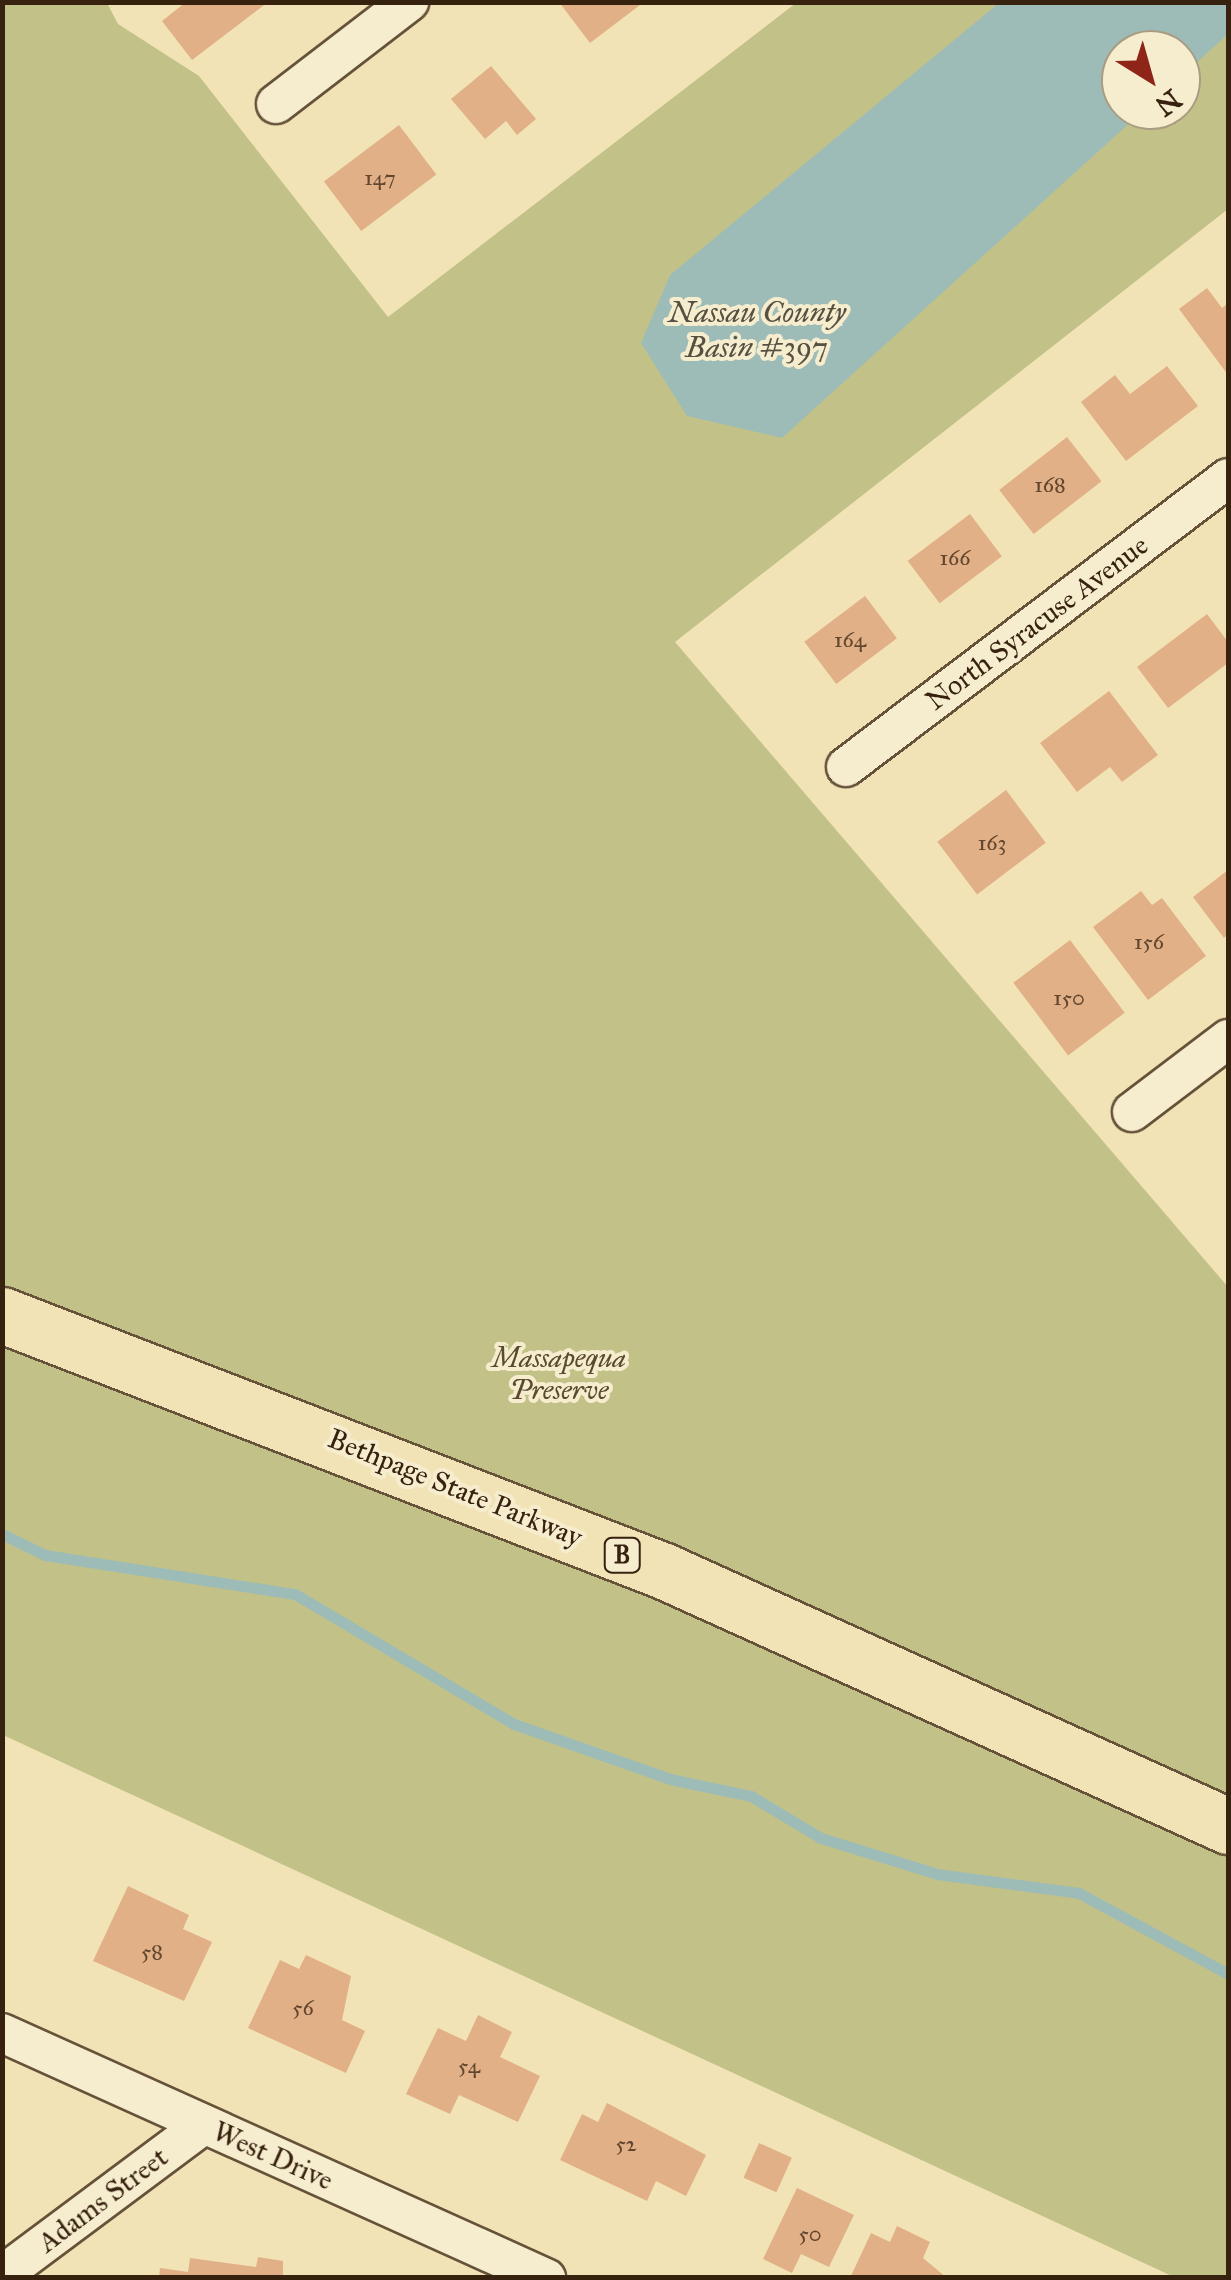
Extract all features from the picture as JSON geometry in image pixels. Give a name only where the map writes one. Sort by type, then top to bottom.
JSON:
[{"type":"highway","name":"Bethpage State Parkway","points":[[2,1315],[664,1572],[1228,1826]]},
{"type":"street","points":[[276,104],[409,2]]},
{"type":"street","name":"North Syracuse Avenue","points":[[846,768],[1228,478]]},
{"type":"street","points":[[1132,1112],[1228,1039]]},
{"type":"street","name":"West Drive","points":[[2,2033],[546,2278]]},
{"type":"street","name":"Adams Street","points":[[2,2275],[203,2125]]},
{"type":"green space","name":"Massapequa Preserve","points":[[3,3],[107,3],[118,24],[199,76],[388,317],[796,3],[1228,3],[1228,209],[675,642],[1228,1287],[1228,2277],[1174,2277],[3,1735]]},
{"type":"water","name":"Nassau County Basin #397","points":[[999,3],[1228,3],[1228,34],[1201,59],[1201,30],[1101,30],[1101,130],[1122,130],[782,438],[687,416],[641,343],[670,275]]},
{"type":"building","points":[[186,2],[268,2],[192,60],[162,21]]},
{"type":"building","points":[[559,2],[644,2],[590,43]]},
{"type":"building","points":[[491,66],[536,119],[517,135],[506,121],[485,139],[451,99]]},
{"type":"building","points":[[399,125],[436,175],[361,231],[324,182]]},
{"type":"building","points":[[1207,288],[1222,308],[1228,303],[1228,375],[1179,309]]},
{"type":"building","points":[[1167,366],[1198,406],[1126,461],[1081,402],[1115,375],[1130,394]]},
{"type":"building","points":[[1067,437],[1101,481],[1034,534],[999,490]]},
{"type":"building","points":[[970,514],[1002,556],[940,603],[908,561]]},
{"type":"building","points":[[865,596],[897,638],[836,684],[804,642]]},
{"type":"building","points":[[1207,614],[1228,642],[1228,663],[1168,708],[1137,667]]},
{"type":"building","points":[[1109,691],[1158,755],[1122,782],[1110,767],[1077,792],[1040,743]]},
{"type":"building","points":[[1006,790],[1046,843],[977,894],[937,842]]},
{"type":"building","points":[[1228,870],[1228,934],[1224,938],[1193,897]]},
{"type":"building","points":[[1141,891],[1152,905],[1162,898],[1206,956],[1148,1000],[1093,927]]},
{"type":"building","points":[[1070,940],[1125,1013],[1068,1055],[1013,983]]},
{"type":"building","points":[[128,1886],[189,1915],[183,1929],[212,1942],[184,2001],[93,1961]]},
{"type":"building","points":[[306,1955],[351,1976],[342,2020],[365,2031],[346,2073],[248,2028],[280,1960],[299,1969]]},
{"type":"building","points":[[478,2015],[512,2032],[500,2057],[540,2076],[518,2122],[459,2095],[450,2114],[406,2094],[438,2028],[466,2041]]},
{"type":"building","points":[[607,2103],[706,2155],[686,2196],[656,2181],[647,2201],[560,2160],[582,2114],[598,2122]]},
{"type":"building","points":[[759,2143],[792,2158],[776,2192],[744,2178]]},
{"type":"building","points":[[797,2188],[854,2215],[829,2267],[801,2254],[792,2273],[763,2259]]},
{"type":"building","points":[[897,2226],[930,2242],[923,2258],[947,2278],[850,2278],[871,2233],[890,2242]]},
{"type":"building","points":[[258,2257],[283,2261],[283,2278],[159,2278],[160,2268],[188,2272],[190,2258],[256,2267]]},
{"type":"waterway","points":[[2,1534],[45,1555],[295,1594],[514,1724],[670,1779],[751,1796],[821,1838],[937,1874],[1079,1893],[1228,1974]]}]
